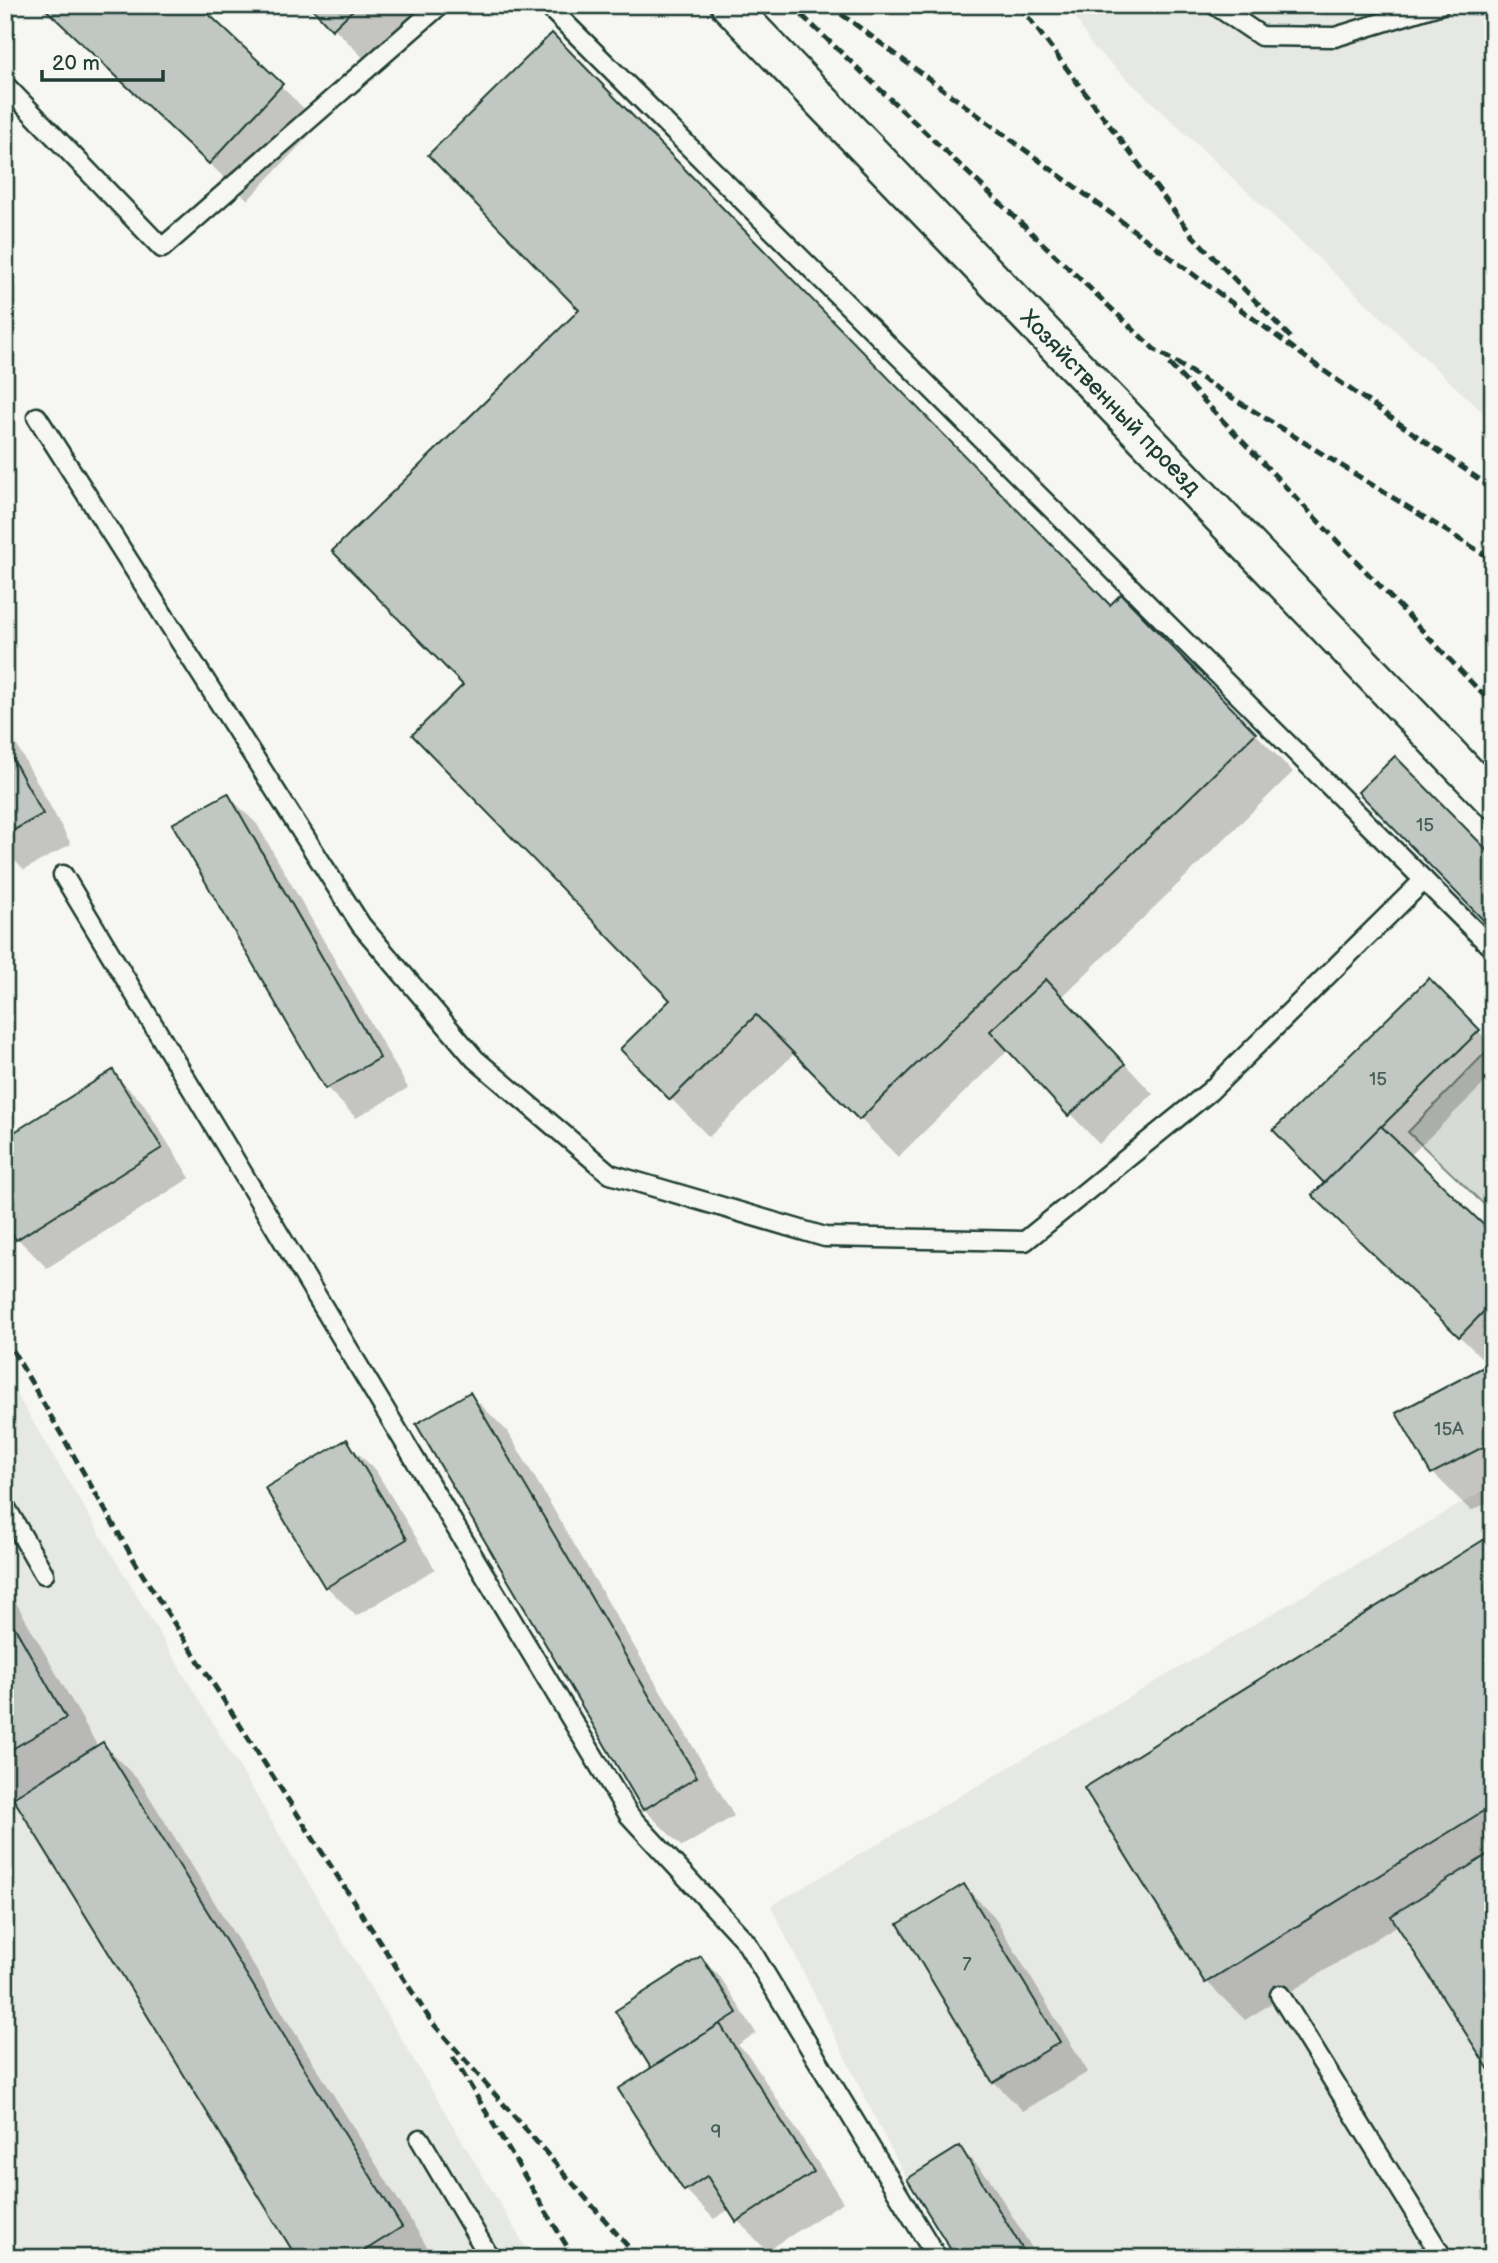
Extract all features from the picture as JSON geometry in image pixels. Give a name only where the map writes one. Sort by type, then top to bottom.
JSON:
[{"type":"street","name":"Хозяйственный проезд","points":[[729,5],[1493,800]]},
{"type":"lane","points":[[5,85],[162,248],[440,5]]},
{"type":"lane","points":[[547,5],[1493,949]]},
{"type":"lane","points":[[1215,5],[1261,36],[1335,37],[1438,5]]},
{"type":"lane","points":[[37,417],[361,925],[475,1059],[610,1174],[825,1237],[1025,1241],[1210,1091],[1424,880]]},
{"type":"lane","points":[[64,875],[629,1815],[746,1942],[937,2258]]},
{"type":"lane","points":[[5,1506],[44,1574]]},
{"type":"lane","points":[[1280,1995],[1443,2258]]},
{"type":"lane","points":[[420,2139],[490,2258]]},
{"type":"shaded area","points":[[1069,5],[1493,5],[1493,422],[1091,45]]},
{"type":"shaded area","points":[[1493,1047],[1493,1213],[1408,1132]]},
{"type":"shaded area","points":[[5,1375],[532,2258],[5,2258]]},
{"type":"shaded area","points":[[1493,1485],[1493,2258],[956,2258],[907,2179],[882,2132],[771,1906]]},
{"type":"building","points":[[41,5],[199,5],[283,84],[209,164]]},
{"type":"building","points":[[309,5],[358,5],[332,30]]},
{"type":"building","points":[[552,33],[1110,605],[1121,594],[1256,733],[859,1120],[756,1015],[670,1100],[620,1049],[670,1000],[412,735],[463,685],[332,551],[579,310],[428,155]]},
{"type":"building","points":[[5,745],[43,814],[5,835]]},
{"type":"building","points":[[1395,756],[1493,856],[1493,930],[1358,792]]},
{"type":"building","points":[[228,793],[380,1058],[325,1089],[172,824]]},
{"type":"building","points":[[1429,978],[1480,1030],[1324,1183],[1273,1130]]},
{"type":"building","points":[[1046,979],[1125,1064],[1068,1116],[990,1031]]},
{"type":"building","points":[[113,1070],[162,1148],[16,1240],[5,1222],[5,1138]]},
{"type":"building","points":[[1381,1126],[1493,1234],[1493,1302],[1459,1337],[1312,1195]]},
{"type":"building","points":[[1493,1362],[1493,1442],[1431,1474],[1396,1413]]},
{"type":"building","points":[[470,1392],[697,1777],[643,1810],[416,1424]]},
{"type":"building","points":[[347,1439],[407,1539],[325,1588],[265,1488]]},
{"type":"building","points":[[1493,1534],[1493,1805],[1205,1983],[1084,1788]]},
{"type":"building","points":[[5,1610],[66,1718],[5,1753]]},
{"type":"building","points":[[103,1742],[402,2227],[353,2258],[297,2258],[13,1798]]},
{"type":"building","points":[[1493,1851],[1493,2076],[1391,1916]]},
{"type":"building","points":[[964,1884],[1060,2042],[993,2083],[898,1924]]},
{"type":"building","points":[[701,1956],[737,2013],[651,2068],[615,2011]]},
{"type":"building","points":[[720,2024],[814,2172],[736,2222],[707,2176],[684,2191],[618,2089]]},
{"type":"building","points":[[960,2146],[1028,2258],[956,2258],[907,2179]]},
{"type":"railway","points":[[791,5],[1154,349],[1493,560]]},
{"type":"railway","points":[[829,5],[1320,368],[1493,489]]},
{"type":"railway","points":[[1019,5],[1192,235],[1291,338]]},
{"type":"railway","points":[[1169,364],[1493,705]]},
{"type":"railway","points":[[5,1337],[141,1572],[431,2021],[638,2258]]},
{"type":"railway","points":[[453,2057],[574,2258]]}]
